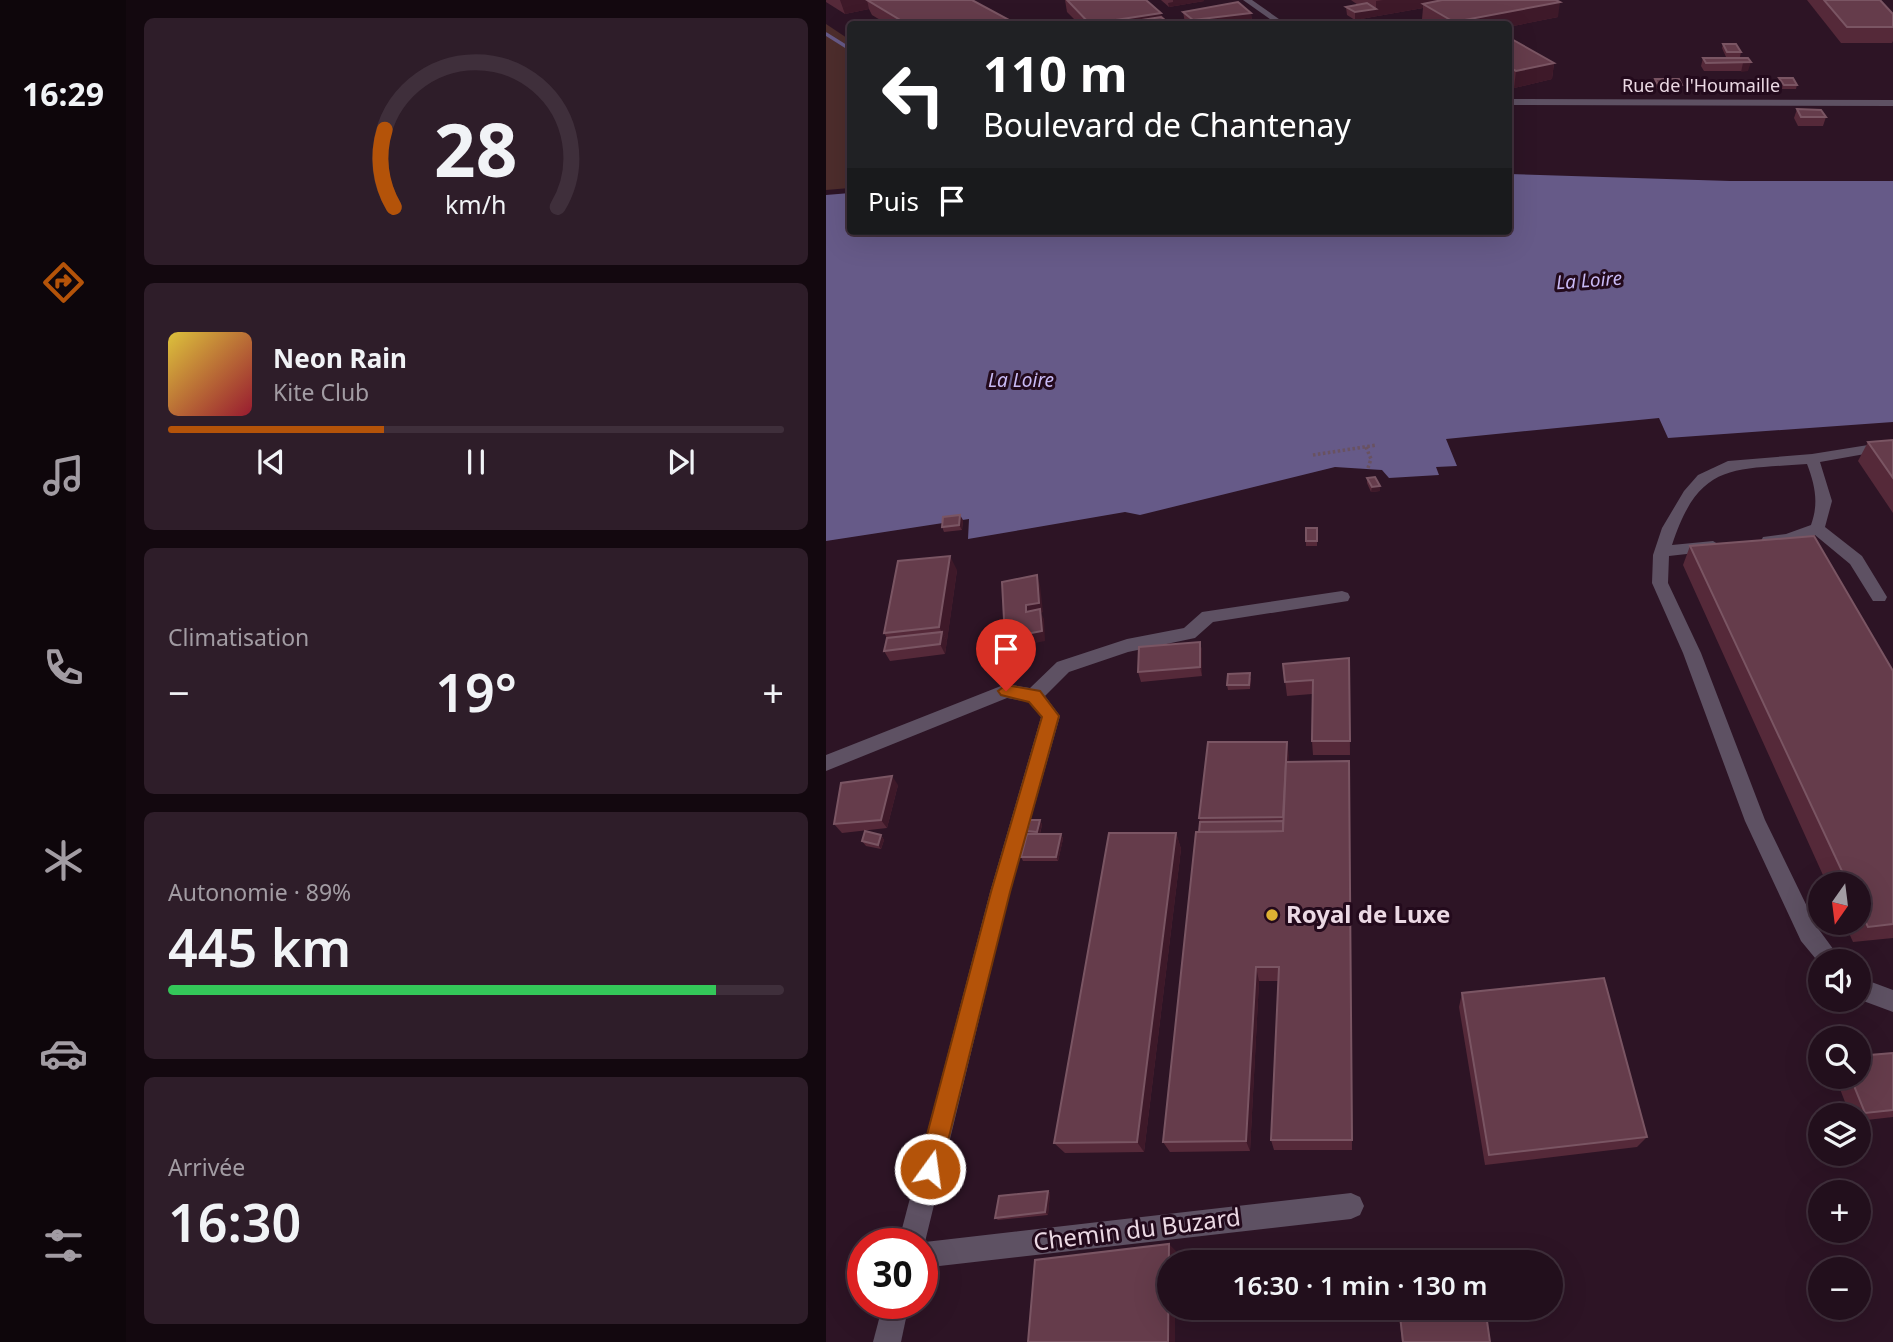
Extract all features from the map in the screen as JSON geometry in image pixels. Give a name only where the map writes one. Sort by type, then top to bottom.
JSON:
[{"type":"street","points":[[1247,0],[1278,21]]},
{"type":"street","name":"Rue de l'Houmaille","points":[[1512,102],[1893,103]]},
{"type":"street","points":[[1821,949],[1809,934],[1755,821],[1692,653],[1660,583],[1662,551],[1670,528],[1689,494],[1703,478],[1728,466],[1812,459],[1893,446]]},
{"type":"street","points":[[1662,551],[1788,539],[1817,528],[1824,512],[1825,492],[1812,459]]},
{"type":"street","points":[[1817,528],[1856,560],[1880,597]]},
{"type":"street","points":[[1034,696],[1063,667],[1127,646],[1189,633],[1208,616],[1342,597]]},
{"type":"street","points":[[826,763],[1006,691],[1034,696],[1051,716],[1000,892],[915,1228]]},
{"type":"street","points":[[1871,993],[1893,1001]]},
{"type":"street","name":"Chemin du Buzard","points":[[938,1253],[1352,1206]]},
{"type":"street","points":[[887,1342],[892,1319]]},
{"type":"path","points":[[1313,455],[1377,445]]},
{"type":"path","points":[[1366,447],[1371,459],[1368,468]]},
{"type":"shaded area","points":[[826,24],[847,38],[847,188],[826,190]]},
{"type":"water","name":"La Loire","points":[[1512,174],[1730,181],[1893,181],[1893,422],[1668,438],[1659,418],[1446,439],[1457,466],[1436,467],[1439,475],[1389,478],[1382,470],[1335,467],[1140,515],[1125,512],[968,539],[969,519],[826,541],[826,195],[847,193],[847,235],[1512,235]]},
{"type":"building","points":[[867,0],[972,0],[1011,21],[902,21]]},
{"type":"building","points":[[1067,0],[1146,0],[1161,13],[1109,21],[1087,21]]},
{"type":"building","points":[[1442,0],[1560,2],[1459,21],[1452,21],[1423,4]]},
{"type":"building","points":[[1824,0],[1880,0],[1893,14],[1893,27],[1847,27]]},
{"type":"building","points":[[1238,2],[1251,13],[1193,20],[1183,12]]},
{"type":"building","points":[[1367,3],[1376,9],[1355,12],[1346,7]]},
{"type":"building","points":[[1161,17],[1166,21],[1135,21]]},
{"type":"building","points":[[1512,39],[1554,63],[1516,71],[1512,69]]},
{"type":"building","points":[[1723,44],[1736,44],[1741,52],[1727,52]]},
{"type":"building","points":[[1703,58],[1748,58],[1751,62],[1706,63]]},
{"type":"building","points":[[1779,78],[1793,78],[1797,85],[1784,85]]},
{"type":"building","points":[[1655,79],[1679,79],[1682,85],[1658,85]]},
{"type":"building","points":[[1797,109],[1821,110],[1826,117],[1801,117]]},
{"type":"building","points":[[1893,440],[1893,478],[1868,442]]},
{"type":"building","points":[[1375,477],[1380,486],[1372,487],[1367,478]]},
{"type":"building","points":[[960,515],[959,525],[942,527],[943,517]]},
{"type":"building","points":[[1306,528],[1317,528],[1317,541],[1306,541]]},
{"type":"building","points":[[1814,536],[1893,671],[1893,924],[1871,927],[1871,872],[1842,872],[1690,546]]},
{"type":"building","points":[[950,556],[939,627],[884,633],[898,561]]},
{"type":"building","points":[[1037,575],[1039,603],[1026,605],[1026,612],[1040,609],[1042,631],[1005,638],[1002,582]]},
{"type":"building","points":[[942,632],[940,644],[884,651],[887,638]]},
{"type":"building","points":[[1200,642],[1200,667],[1138,672],[1139,647]]},
{"type":"building","points":[[1349,658],[1350,741],[1312,741],[1313,680],[1285,682],[1283,664]]},
{"type":"building","points":[[1250,673],[1249,685],[1227,685],[1228,674]]},
{"type":"building","points":[[1208,742],[1287,742],[1283,817],[1199,818]]},
{"type":"building","name":"Royal de Luxe","points":[[1349,761],[1352,1140],[1271,1140],[1279,967],[1256,967],[1246,1141],[1163,1142],[1196,832],[1283,831],[1286,762]]},
{"type":"building","points":[[892,776],[881,820],[834,824],[841,783]]},
{"type":"building","points":[[1030,820],[1040,820],[1037,832],[1027,831]]},
{"type":"building","points":[[1283,821],[1283,831],[1199,832],[1200,822]]},
{"type":"building","points":[[865,831],[881,835],[878,845],[862,841]]},
{"type":"building","points":[[1109,833],[1176,833],[1137,1142],[1054,1143]]},
{"type":"building","points":[[1027,834],[1061,834],[1056,857],[1021,857]]},
{"type":"building","points":[[1604,978],[1647,1137],[1489,1155],[1462,993]]},
{"type":"building","points":[[1893,1053],[1893,1110],[1871,1112],[1871,1103],[1861,1103],[1855,1089],[1871,1089],[1871,1055]]},
{"type":"building","points":[[1048,1191],[1045,1212],[995,1218],[999,1196]]},
{"type":"building","points":[[1169,1244],[1169,1250],[1157,1250],[1157,1320],[1168,1320],[1168,1342],[1028,1342],[1035,1260]]},
{"type":"building","points":[[1400,1320],[1487,1320],[1490,1342],[1403,1342]]},
{"type":"waterway","points":[[826,34],[847,47]]},
{"type":"place","name":"Royal de Luxe","points":[[1272,915]]},
{"type":"route","points":[[930,1169],[1000,892],[1051,716],[1034,696],[1006,691]]}]
